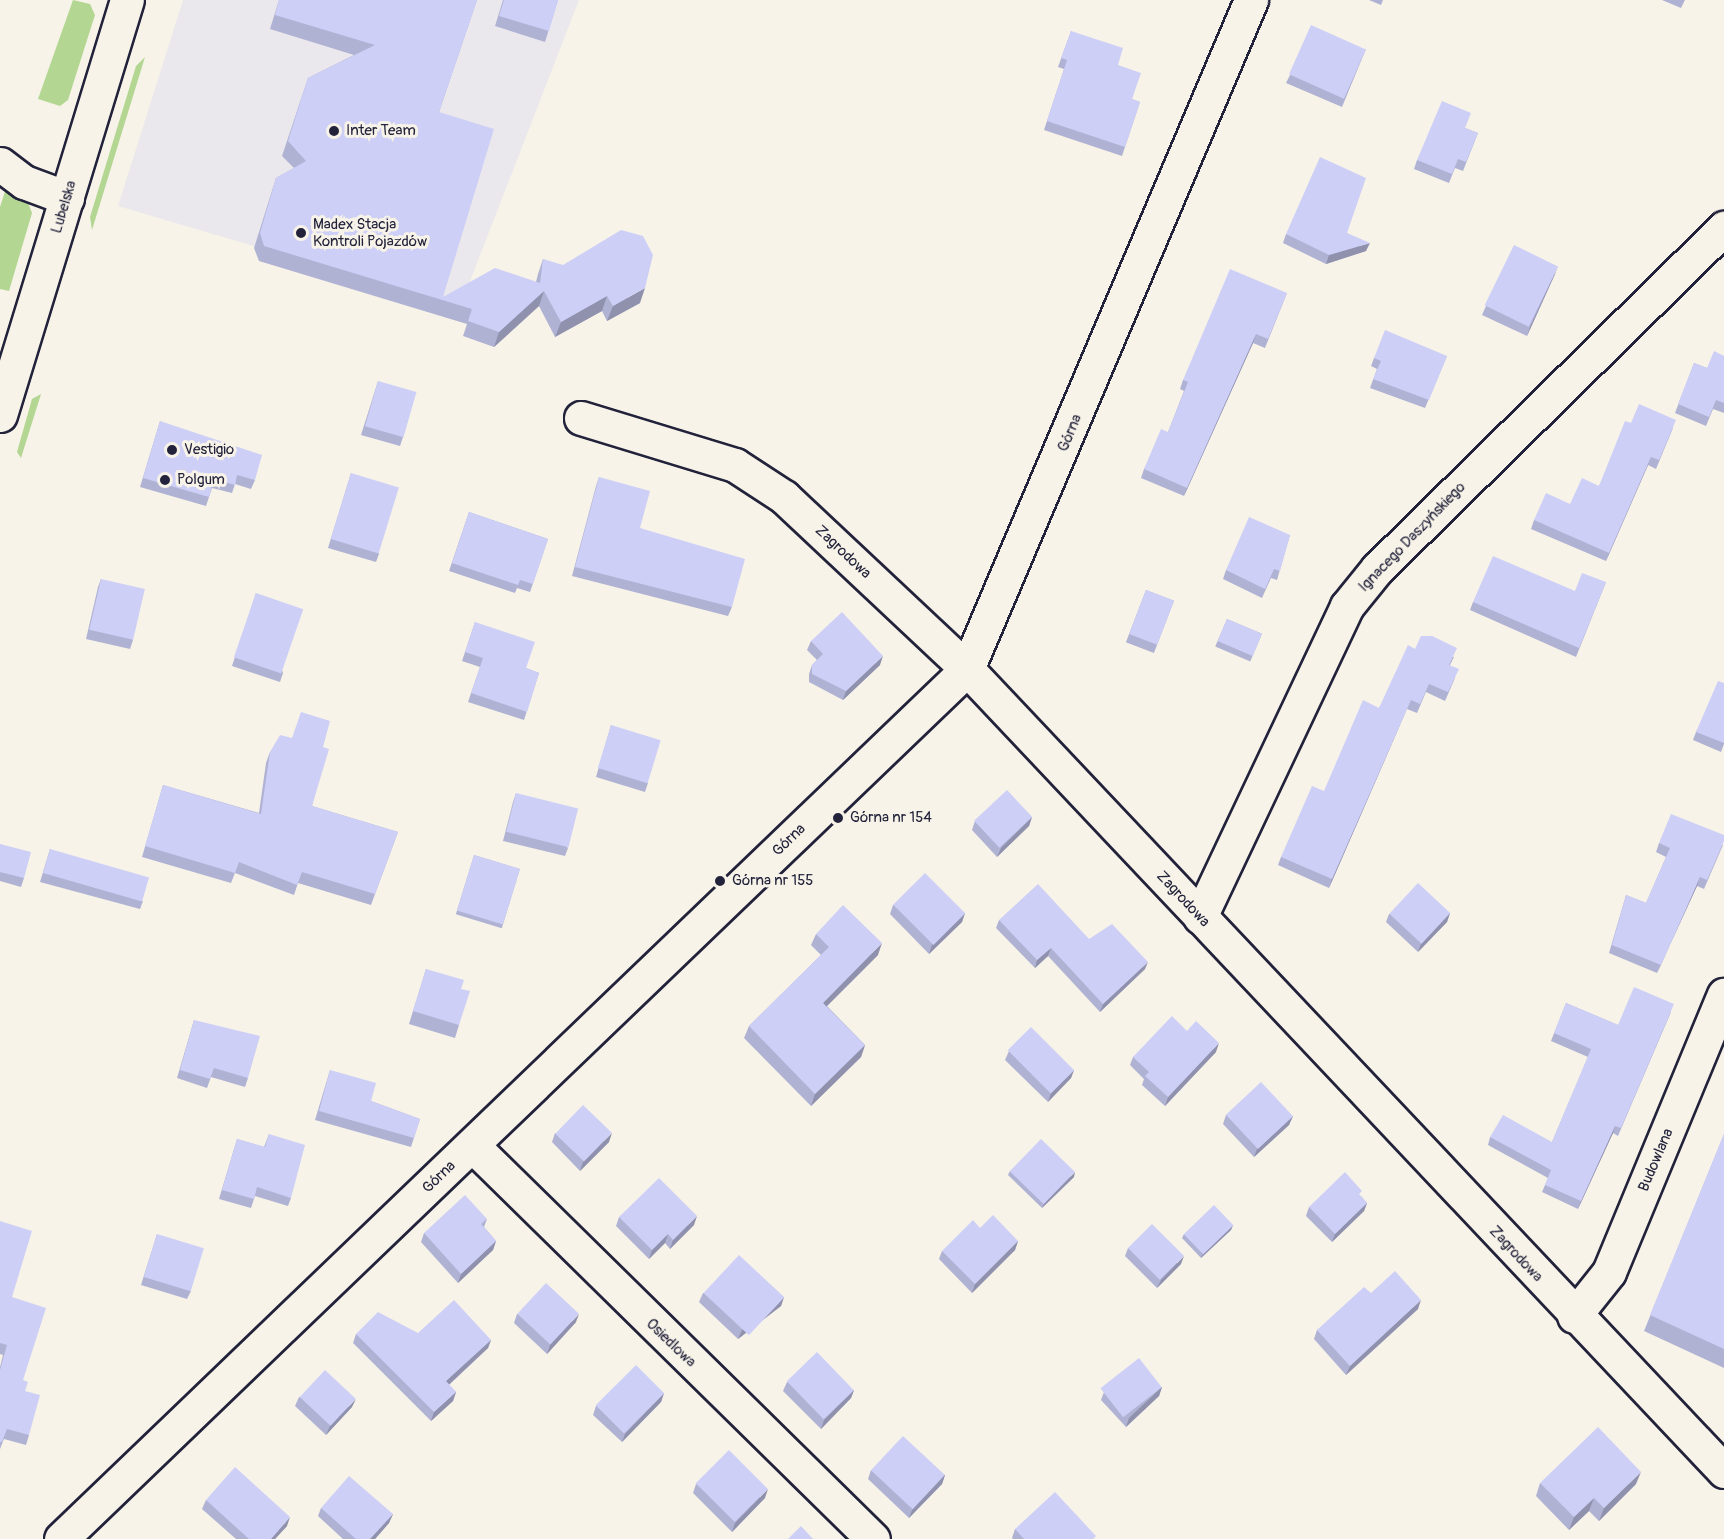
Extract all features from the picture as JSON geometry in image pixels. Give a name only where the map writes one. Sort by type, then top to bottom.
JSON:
[{"type":"street","name":"Górna","points":[[61,1539],[966,669],[1251,0]]},
{"type":"street","name":"Lubelska","points":[[0,415],[67,198],[120,3]]},
{"type":"street","points":[[0,164],[24,182],[67,198]]},
{"type":"street","name":"Ignacego Daszyńskiego","points":[[1200,916],[1347,606],[1377,569],[1724,228]]},
{"type":"street","name":"Zagrodowa","points":[[581,418],[760,478],[966,669],[1574,1316],[1724,1471]]},
{"type":"street","name":"Budowlana","points":[[1574,1316],[1609,1272],[1724,995]]},
{"type":"street","name":"Osiedlowa","points":[[472,1145],[873,1539]]},
{"type":"shaded area","points":[[183,0],[579,0],[460,307],[118,206]]},
{"type":"green space","points":[[73,0],[90,4],[95,15],[68,100],[60,106],[38,99]]},
{"type":"green space","points":[[145,57],[92,230],[90,217],[136,66]]},
{"type":"green space","points":[[7,185],[27,200],[32,213],[9,291],[0,289],[0,207]]},
{"type":"green space","points":[[41,394],[21,458],[17,452],[32,399]]},
{"type":"building","points":[[279,0],[477,0],[439,112],[494,129],[443,297],[495,268],[540,283],[543,259],[563,265],[621,230],[643,236],[653,255],[645,288],[613,306],[607,296],[561,322],[544,291],[499,332],[468,321],[472,309],[264,246],[260,233],[276,178],[306,161],[288,141],[308,78],[375,45],[275,15]]},
{"type":"building","points":[[504,0],[558,0],[549,31],[499,16]]},
{"type":"building","points":[[1311,25],[1366,49],[1344,99],[1289,74]]},
{"type":"building","points":[[1071,31],[1123,48],[1118,65],[1141,73],[1132,99],[1140,102],[1125,147],[1047,121],[1067,60],[1061,58]]},
{"type":"building","points":[[1442,101],[1471,113],[1465,128],[1478,133],[1466,162],[1458,159],[1452,174],[1417,160]]},
{"type":"building","points":[[1320,157],[1366,178],[1347,233],[1370,243],[1329,255],[1286,234]]},
{"type":"building","points":[[1514,245],[1558,266],[1529,327],[1485,305]]},
{"type":"building","points":[[1230,269],[1287,293],[1268,339],[1256,334],[1187,488],[1144,469],[1161,429],[1168,432],[1188,382],[1183,380]]},
{"type":"building","points":[[1385,330],[1447,356],[1429,400],[1373,379],[1381,361],[1374,358]]},
{"type":"building","points":[[1714,351],[1724,356],[1724,403],[1716,400],[1709,417],[1678,404],[1694,363],[1707,368]]},
{"type":"building","points":[[378,381],[416,392],[403,437],[365,426]]},
{"type":"building","points":[[1639,404],[1676,420],[1659,460],[1651,457],[1609,553],[1534,520],[1546,493],[1570,504],[1582,478],[1599,486],[1625,421],[1631,423]]},
{"type":"building","points":[[160,421],[262,455],[255,480],[237,475],[235,485],[214,479],[209,497],[143,478]]},
{"type":"building","points":[[351,473],[399,488],[379,554],[331,539]]},
{"type":"building","points":[[599,477],[650,491],[640,528],[745,559],[732,607],[575,567]]},
{"type":"building","points":[[469,512],[548,539],[533,584],[520,580],[518,585],[452,563]]},
{"type":"building","points":[[1249,517],[1290,535],[1280,571],[1274,569],[1265,589],[1226,570]]},
{"type":"building","points":[[1493,556],[1575,591],[1582,573],[1606,582],[1579,648],[1473,602]]},
{"type":"building","points":[[101,579],[145,589],[133,640],[89,630]]},
{"type":"building","points":[[1146,590],[1174,601],[1157,645],[1129,634]]},
{"type":"building","points":[[256,593],[303,609],[281,674],[234,657]]},
{"type":"building","points":[[842,612],[883,656],[846,691],[812,674],[812,665],[823,654],[811,641]]},
{"type":"building","points":[[1227,619],[1262,634],[1253,656],[1218,641]]},
{"type":"building","points":[[475,622],[535,642],[526,668],[539,673],[527,712],[471,693],[483,658],[465,652]]},
{"type":"building","points":[[1421,636],[1432,636],[1457,648],[1449,665],[1459,669],[1448,692],[1429,684],[1420,704],[1411,700],[1332,879],[1281,857],[1312,786],[1324,791],[1363,700],[1379,708],[1408,645],[1415,649]]},
{"type":"building","points":[[1718,681],[1724,683],[1724,743],[1696,732]]},
{"type":"building","points":[[301,712],[330,721],[323,747],[329,749],[312,806],[398,832],[375,894],[302,872],[297,885],[239,862],[235,873],[145,846],[163,785],[261,814],[270,752],[280,735],[292,738]]},
{"type":"building","points":[[611,725],[661,740],[648,783],[598,768]]},
{"type":"building","points":[[1007,790],[1032,817],[999,848],[974,821]]},
{"type":"building","points":[[516,793],[578,808],[568,847],[506,832]]},
{"type":"building","points":[[1671,814],[1724,835],[1724,841],[1707,880],[1700,877],[1661,965],[1612,945],[1626,895],[1646,903],[1670,848],[1659,843]]},
{"type":"building","points":[[0,844],[31,852],[24,878],[0,872]]},
{"type":"building","points":[[50,849],[149,877],[142,901],[43,873]]},
{"type":"building","points":[[474,855],[520,869],[503,924],[457,910]]},
{"type":"building","points":[[925,873],[965,913],[933,945],[893,905]]},
{"type":"building","points":[[1418,883],[1450,913],[1422,944],[1389,914]]},
{"type":"building","points":[[1038,884],[1089,939],[1112,924],[1148,962],[1103,1004],[1051,948],[1037,960],[999,920]]},
{"type":"building","points":[[843,905],[882,943],[823,1003],[865,1045],[815,1094],[749,1026],[829,947],[816,934]]},
{"type":"building","points":[[426,969],[464,980],[461,989],[470,991],[459,1025],[413,1011]]},
{"type":"building","points":[[1634,987],[1674,1004],[1621,1128],[1615,1126],[1581,1201],[1545,1185],[1551,1170],[1490,1137],[1503,1115],[1552,1142],[1591,1049],[1554,1033],[1566,1003],[1618,1025]]},
{"type":"building","points":[[1172,1016],[1187,1031],[1196,1021],[1219,1043],[1168,1097],[1145,1076],[1149,1072],[1133,1057]]},
{"type":"building","points":[[194,1020],[260,1036],[248,1078],[214,1068],[210,1079],[180,1070]]},
{"type":"building","points":[[1031,1027],[1074,1070],[1051,1093],[1008,1050]]},
{"type":"building","points":[[330,1070],[376,1083],[371,1101],[420,1119],[414,1138],[319,1111]]},
{"type":"building","points":[[1261,1082],[1293,1116],[1258,1149],[1226,1115]]},
{"type":"building","points":[[583,1105],[612,1133],[584,1162],[555,1134]]},
{"type":"building","points":[[269,1134],[305,1145],[291,1198],[257,1187],[254,1199],[222,1190],[237,1139],[265,1147]]},
{"type":"building","points":[[1724,1134],[1724,1349],[1650,1315]]},
{"type":"building","points":[[1041,1139],[1075,1172],[1044,1204],[1010,1171]]},
{"type":"building","points":[[1345,1172],[1362,1191],[1359,1194],[1367,1203],[1335,1234],[1309,1207]]},
{"type":"building","points":[[659,1178],[697,1216],[673,1240],[668,1234],[652,1250],[619,1217]]},
{"type":"building","points":[[465,1195],[487,1219],[481,1224],[496,1241],[461,1274],[424,1233]]},
{"type":"building","points":[[1214,1205],[1233,1225],[1203,1254],[1184,1234]]},
{"type":"building","points":[[993,1215],[1018,1241],[975,1284],[942,1251],[973,1220],[980,1228]]},
{"type":"building","points":[[0,1221],[32,1231],[12,1297],[46,1308],[23,1380],[28,1382],[25,1391],[40,1395],[29,1435],[7,1429],[2,1442],[0,1442],[0,1370],[7,1345],[0,1343]]},
{"type":"building","points":[[1152,1224],[1184,1256],[1160,1280],[1128,1248]]},
{"type":"building","points":[[157,1234],[204,1248],[191,1291],[144,1277]]},
{"type":"building","points":[[739,1255],[784,1297],[749,1335],[704,1293]]},
{"type":"building","points":[[1395,1271],[1421,1300],[1350,1366],[1317,1330],[1364,1287],[1371,1293]]},
{"type":"building","points":[[546,1283],[579,1314],[550,1344],[517,1314]]},
{"type":"building","points":[[454,1300],[491,1340],[446,1381],[456,1392],[434,1412],[356,1334],[378,1312],[418,1333]]},
{"type":"building","points":[[817,1352],[854,1390],[824,1419],[787,1381]]},
{"type":"building","points":[[1139,1358],[1162,1387],[1123,1417],[1100,1388]]},
{"type":"building","points":[[636,1365],[664,1393],[624,1434],[596,1405]]},
{"type":"building","points":[[325,1370],[356,1399],[330,1426],[300,1397]]},
{"type":"building","points":[[1598,1427],[1641,1472],[1604,1508],[1594,1498],[1574,1517],[1540,1483]]},
{"type":"building","points":[[903,1436],[945,1475],[913,1509],[871,1470]]},
{"type":"building","points":[[729,1450],[768,1489],[735,1522],[696,1483]]},
{"type":"building","points":[[235,1467],[290,1517],[271,1539],[249,1539],[206,1500]]},
{"type":"building","points":[[349,1476],[393,1514],[370,1539],[356,1539],[321,1508]]},
{"type":"building","points":[[1055,1492],[1096,1536],[1093,1539],[1024,1539],[1015,1529]]},
{"type":"building","points":[[801,1526],[813,1539],[788,1539]]},
{"type":"place","name":"Inter Team","points":[[334,131]]},
{"type":"place","name":"Madex Stacja Kontroli Pojazdów","points":[[301,233]]},
{"type":"place","name":"Vestigio","points":[[172,450]]},
{"type":"place","name":"Polgum","points":[[165,480]]},
{"type":"place","name":"Górna nr 154","points":[[838,818]]},
{"type":"place","name":"Górna nr 155","points":[[720,881]]}]
